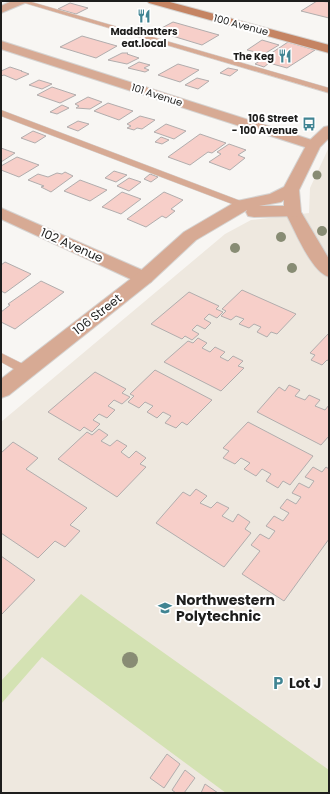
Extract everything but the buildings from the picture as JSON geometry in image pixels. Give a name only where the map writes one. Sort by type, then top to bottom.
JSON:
[{"type":"main road","name":"100 Avenue","points":[[153,1],[329,49]]},
{"type":"street","points":[[1,10],[21,1]]},
{"type":"street","name":"101 Avenue","points":[[1,45],[313,145]]},
{"type":"street","points":[[329,130],[313,145],[291,190],[293,212],[323,265],[329,271]]},
{"type":"street","name":"106 Street","points":[[1,390],[144,278],[190,236],[243,205],[275,198],[291,190]]},
{"type":"street","name":"106 Street","points":[[190,236],[244,213],[276,210],[293,212]]},
{"type":"street","name":"102 Avenue","points":[[1,213],[144,278]]},
{"type":"lane","points":[[21,1],[329,91]]},
{"type":"lane","points":[[1,113],[243,205]]},
{"type":"lane","points":[[1,358],[25,370]]},
{"type":"shaded area","name":"Northwestern Polytechnic","points":[[329,147],[329,793],[1,793],[1,422],[225,234],[251,220],[309,213],[310,188]]},
{"type":"green space","points":[[81,594],[329,770],[329,793],[226,793],[42,657],[1,704],[1,681]]},
{"type":"place","name":"Maddhatters eat.local","points":[[144,16]]},
{"type":"place","name":"The Keg","points":[[285,56]]},
{"type":"place","name":"106 Street - 100 Avenue","points":[[309,124]]},
{"type":"place","name":"Northwestern Polytechnic","points":[[165,608]]},
{"type":"place","name":"Lot J","points":[[278,683]]}]
